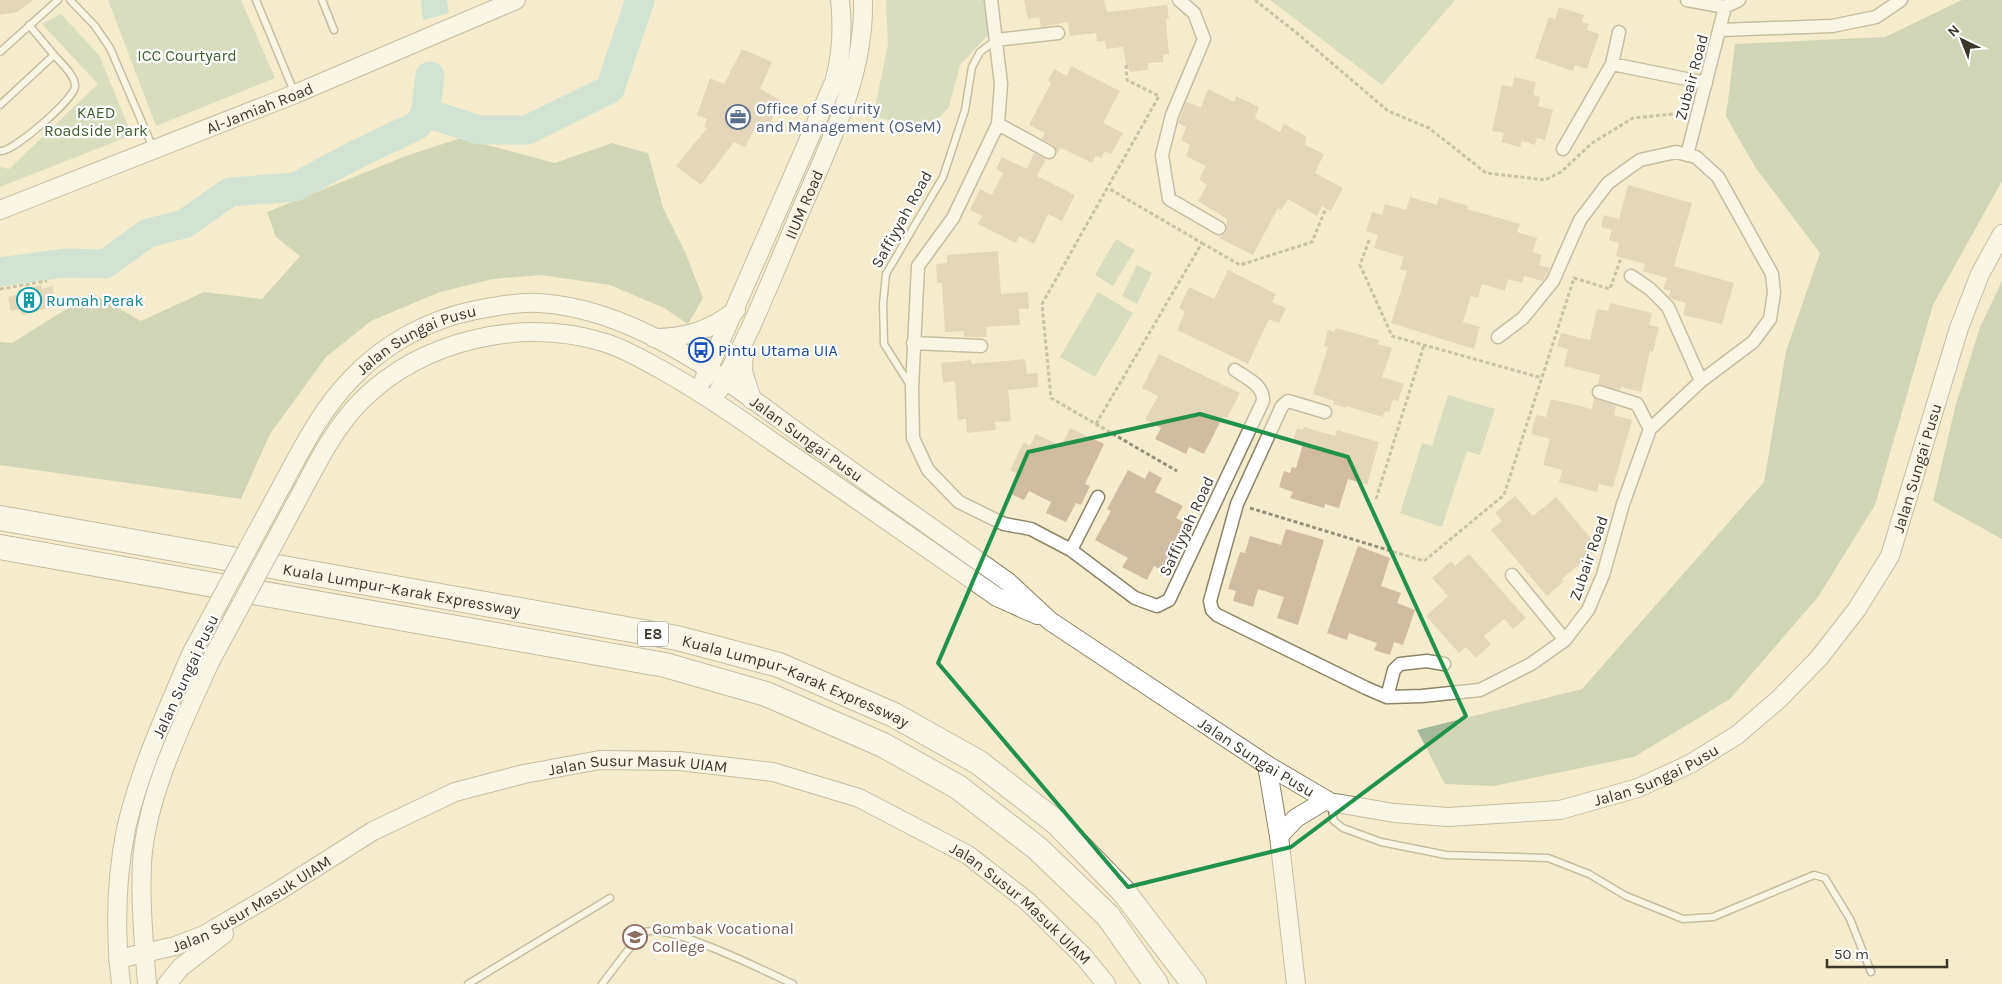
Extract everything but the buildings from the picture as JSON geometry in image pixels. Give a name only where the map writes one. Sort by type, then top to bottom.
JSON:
[{"type":"highway","name":"Kuala Lumpur–Karak Expressway","points":[[0,518],[677,638],[779,665],[894,715],[978,762],[1057,823],[1124,892],[1194,984]]},
{"type":"highway","name":"Kuala Lumpur–Karak Expressway","points":[[0,547],[665,665],[766,694],[883,744],[958,787],[1037,848],[1108,916],[1156,984]]},
{"type":"main road","name":"IIUM Road","points":[[698,391],[737,309],[834,82],[840,62],[842,20],[840,0]]},
{"type":"main road","name":"IIUM Road","points":[[714,400],[745,341],[850,93],[856,72],[863,30],[863,0]]},
{"type":"main road","name":"Al-Jamiah Road","points":[[0,210],[295,94],[507,2]]},
{"type":"main road","points":[[797,169],[815,176]]},
{"type":"main road","name":"Jalan Sungai Pusu","points":[[147,984],[142,862],[149,822],[175,740],[210,662],[336,431],[360,402],[380,383],[429,355],[476,339],[523,332],[545,332],[608,343],[642,359],[714,400],[997,597],[1050,621],[1267,765],[1328,801],[1394,813],[1448,817],[1560,810],[1638,788],[1690,764],[1737,735],[1779,699],[1819,658],[1857,610],[1890,556],[1959,328],[1980,274],[2002,234]]},
{"type":"main road","name":"Jalan Sungai Pusu","points":[[121,984],[118,959],[119,877],[126,829],[160,725],[191,654],[273,502],[333,398],[352,377],[377,356],[422,327],[465,312],[513,304],[538,303],[590,311],[617,320],[654,338],[725,380],[1008,582],[1050,621]]},
{"type":"main road","points":[[654,338],[680,336],[707,329],[737,309]]},
{"type":"main road","points":[[745,341],[744,371],[752,400]]},
{"type":"main road","name":"Jalan Susur Masuk UIAM","points":[[118,959],[190,941],[277,892],[373,830],[455,792],[524,774],[600,760],[688,762],[773,772],[859,798],[968,855],[1027,901],[1084,957],[1106,984]]},
{"type":"main road","points":[[1267,765],[1279,836],[1296,984]]},
{"type":"main road","points":[[1279,836],[1296,818],[1328,801]]},
{"type":"main road","points":[[167,984],[181,967],[277,892]]},
{"type":"street","name":"Saffiyyah Road","points":[[991,0],[1001,84],[998,124],[952,218],[918,266],[913,343],[913,438],[928,470],[959,502],[1004,524],[1031,529],[1071,550],[1135,598],[1157,606],[1169,600],[1263,401],[1260,388],[1235,370]]},
{"type":"street","points":[[1179,0],[1194,13],[1204,39],[1172,115],[1162,155],[1169,199],[1219,228]]},
{"type":"street","points":[[1687,0],[1725,6],[1739,0]]},
{"type":"street","points":[[1720,30],[1832,26],[1876,17],[1901,0]]},
{"type":"street","name":"Zubair Road","points":[[1325,412],[1288,401],[1284,402],[1237,504],[1210,602],[1212,610],[1217,615],[1366,688],[1387,696],[1422,696],[1480,690],[1531,664],[1565,640],[1588,610],[1603,576],[1623,504],[1650,429],[1701,381],[1753,342],[1770,320],[1774,293],[1772,274],[1718,177],[1696,157],[1687,155],[1725,6]]},
{"type":"street","points":[[1563,149],[1612,64],[1619,32]]},
{"type":"street","points":[[996,40],[1058,33]]},
{"type":"street","points":[[1612,64],[1706,83]]},
{"type":"street","points":[[998,124],[1049,152]]},
{"type":"street","points":[[1498,337],[1523,318],[1553,281],[1580,220],[1608,182],[1640,160],[1676,152],[1687,155]]},
{"type":"street","points":[[1631,276],[1650,289],[1668,307],[1701,381]]},
{"type":"street","points":[[913,343],[981,346]]},
{"type":"street","points":[[1599,392],[1637,404],[1650,429]]},
{"type":"street","points":[[1071,550],[1098,497]]},
{"type":"street","points":[[1512,575],[1565,640]]},
{"type":"street","points":[[1387,696],[1394,670],[1400,664],[1427,661],[1444,664]]},
{"type":"lane","points":[[0,52],[58,0]]},
{"type":"lane","points":[[70,0],[95,26],[110,48],[153,149]]},
{"type":"lane","points":[[256,0],[295,94]]},
{"type":"lane","points":[[322,0],[334,30]]},
{"type":"lane","points":[[0,152],[14,147],[68,100],[75,89],[74,82],[29,25]]},
{"type":"lane","name":"Saffiyyah Road","points":[[912,388],[884,344],[883,304],[886,274],[943,177],[965,110],[972,67],[980,52],[996,40]]},
{"type":"lane","points":[[0,105],[54,55]]},
{"type":"lane","points":[[1328,801],[1334,821],[1343,828],[1381,842],[1446,855],[1548,858],[1589,874],[1626,896],[1683,919],[1713,917],[1814,875],[1825,878],[1850,919],[1871,972]]},
{"type":"lane","points":[[468,984],[610,898]]},
{"type":"lane","points":[[602,984],[643,933],[656,929],[727,953],[781,982],[793,984]]},
{"type":"path","points":[[1255,0],[1388,111],[1429,128],[1486,173],[1545,180],[1561,172],[1592,143],[1632,118],[1699,112]]},
{"type":"path","points":[[1126,65],[1127,80],[1159,96],[1042,304],[1051,398],[1177,471]]},
{"type":"path","points":[[1108,188],[1240,265],[1312,242],[1326,208]]},
{"type":"path","points":[[1368,240],[1360,265],[1392,336],[1542,378]]},
{"type":"path","points":[[1096,424],[1202,243]]},
{"type":"path","points":[[1237,504],[1424,561],[1504,495],[1574,278],[1610,289],[1621,258]]},
{"type":"path","points":[[0,289],[47,281]]},
{"type":"path","points":[[1376,499],[1424,345]]},
{"type":"highlighted area","points":[[1200,414],[1348,457],[1466,716],[1291,847],[1128,887],[938,663],[1028,452]]},
{"type":"green space","name":"ICC Courtyard","points":[[108,0],[241,0],[275,78],[156,126]]},
{"type":"green space","points":[[886,0],[988,0],[989,34],[960,65],[949,107],[935,122],[911,124],[873,117],[888,44]]},
{"type":"green space","points":[[1270,0],[1455,0],[1382,85]]},
{"type":"green space","points":[[1962,0],[2002,0],[2002,181],[1933,305],[1875,505],[1818,597],[1730,699],[1634,757],[1494,786],[1445,784],[1417,730],[1582,689],[1764,482],[1786,351],[1820,253],[1755,167],[1726,116],[1735,44],[1885,37]]},
{"type":"green space","name":"KAED Roadside Park","points":[[61,14],[99,55],[132,135],[0,187],[0,167],[9,169],[98,84],[42,24]]},
{"type":"green space","points":[[461,138],[555,163],[612,143],[648,153],[663,208],[685,252],[703,298],[688,324],[664,308],[610,285],[541,275],[493,279],[440,292],[371,321],[326,357],[270,434],[241,499],[0,465],[0,342],[12,343],[92,293],[141,321],[204,292],[262,299],[300,256],[276,237],[267,212],[406,156]]},
{"type":"green space","points":[[1116,239],[1135,250],[1113,286],[1095,275]]},
{"type":"green space","points":[[1137,265],[1152,273],[1137,304],[1122,296]]},
{"type":"green space","points":[[2002,281],[2002,539],[1933,501],[1956,404],[1980,327]]},
{"type":"green space","points":[[1098,292],[1133,313],[1095,377],[1060,357]]},
{"type":"green space","points":[[1448,395],[1495,409],[1480,455],[1467,451],[1442,527],[1400,513],[1422,443],[1432,446]]},
{"type":"water","points":[[421,0],[447,0],[449,13],[423,20]]},
{"type":"waterway","points":[[0,272],[65,263],[105,264],[148,233],[184,224],[230,192],[295,187],[357,154],[416,126],[425,115],[439,117],[479,130],[527,130],[610,89],[640,0]]},
{"type":"waterway","points":[[425,115],[430,76]]},
{"type":"place","name":"Office of Security and Management (OSeM)","points":[[738,117]]},
{"type":"place","name":"Rumah Perak","points":[[29,300]]},
{"type":"place","name":"Pintu Utama UIA","points":[[701,350]]},
{"type":"place","name":"Gombak Vocational College","points":[[635,937]]}]
